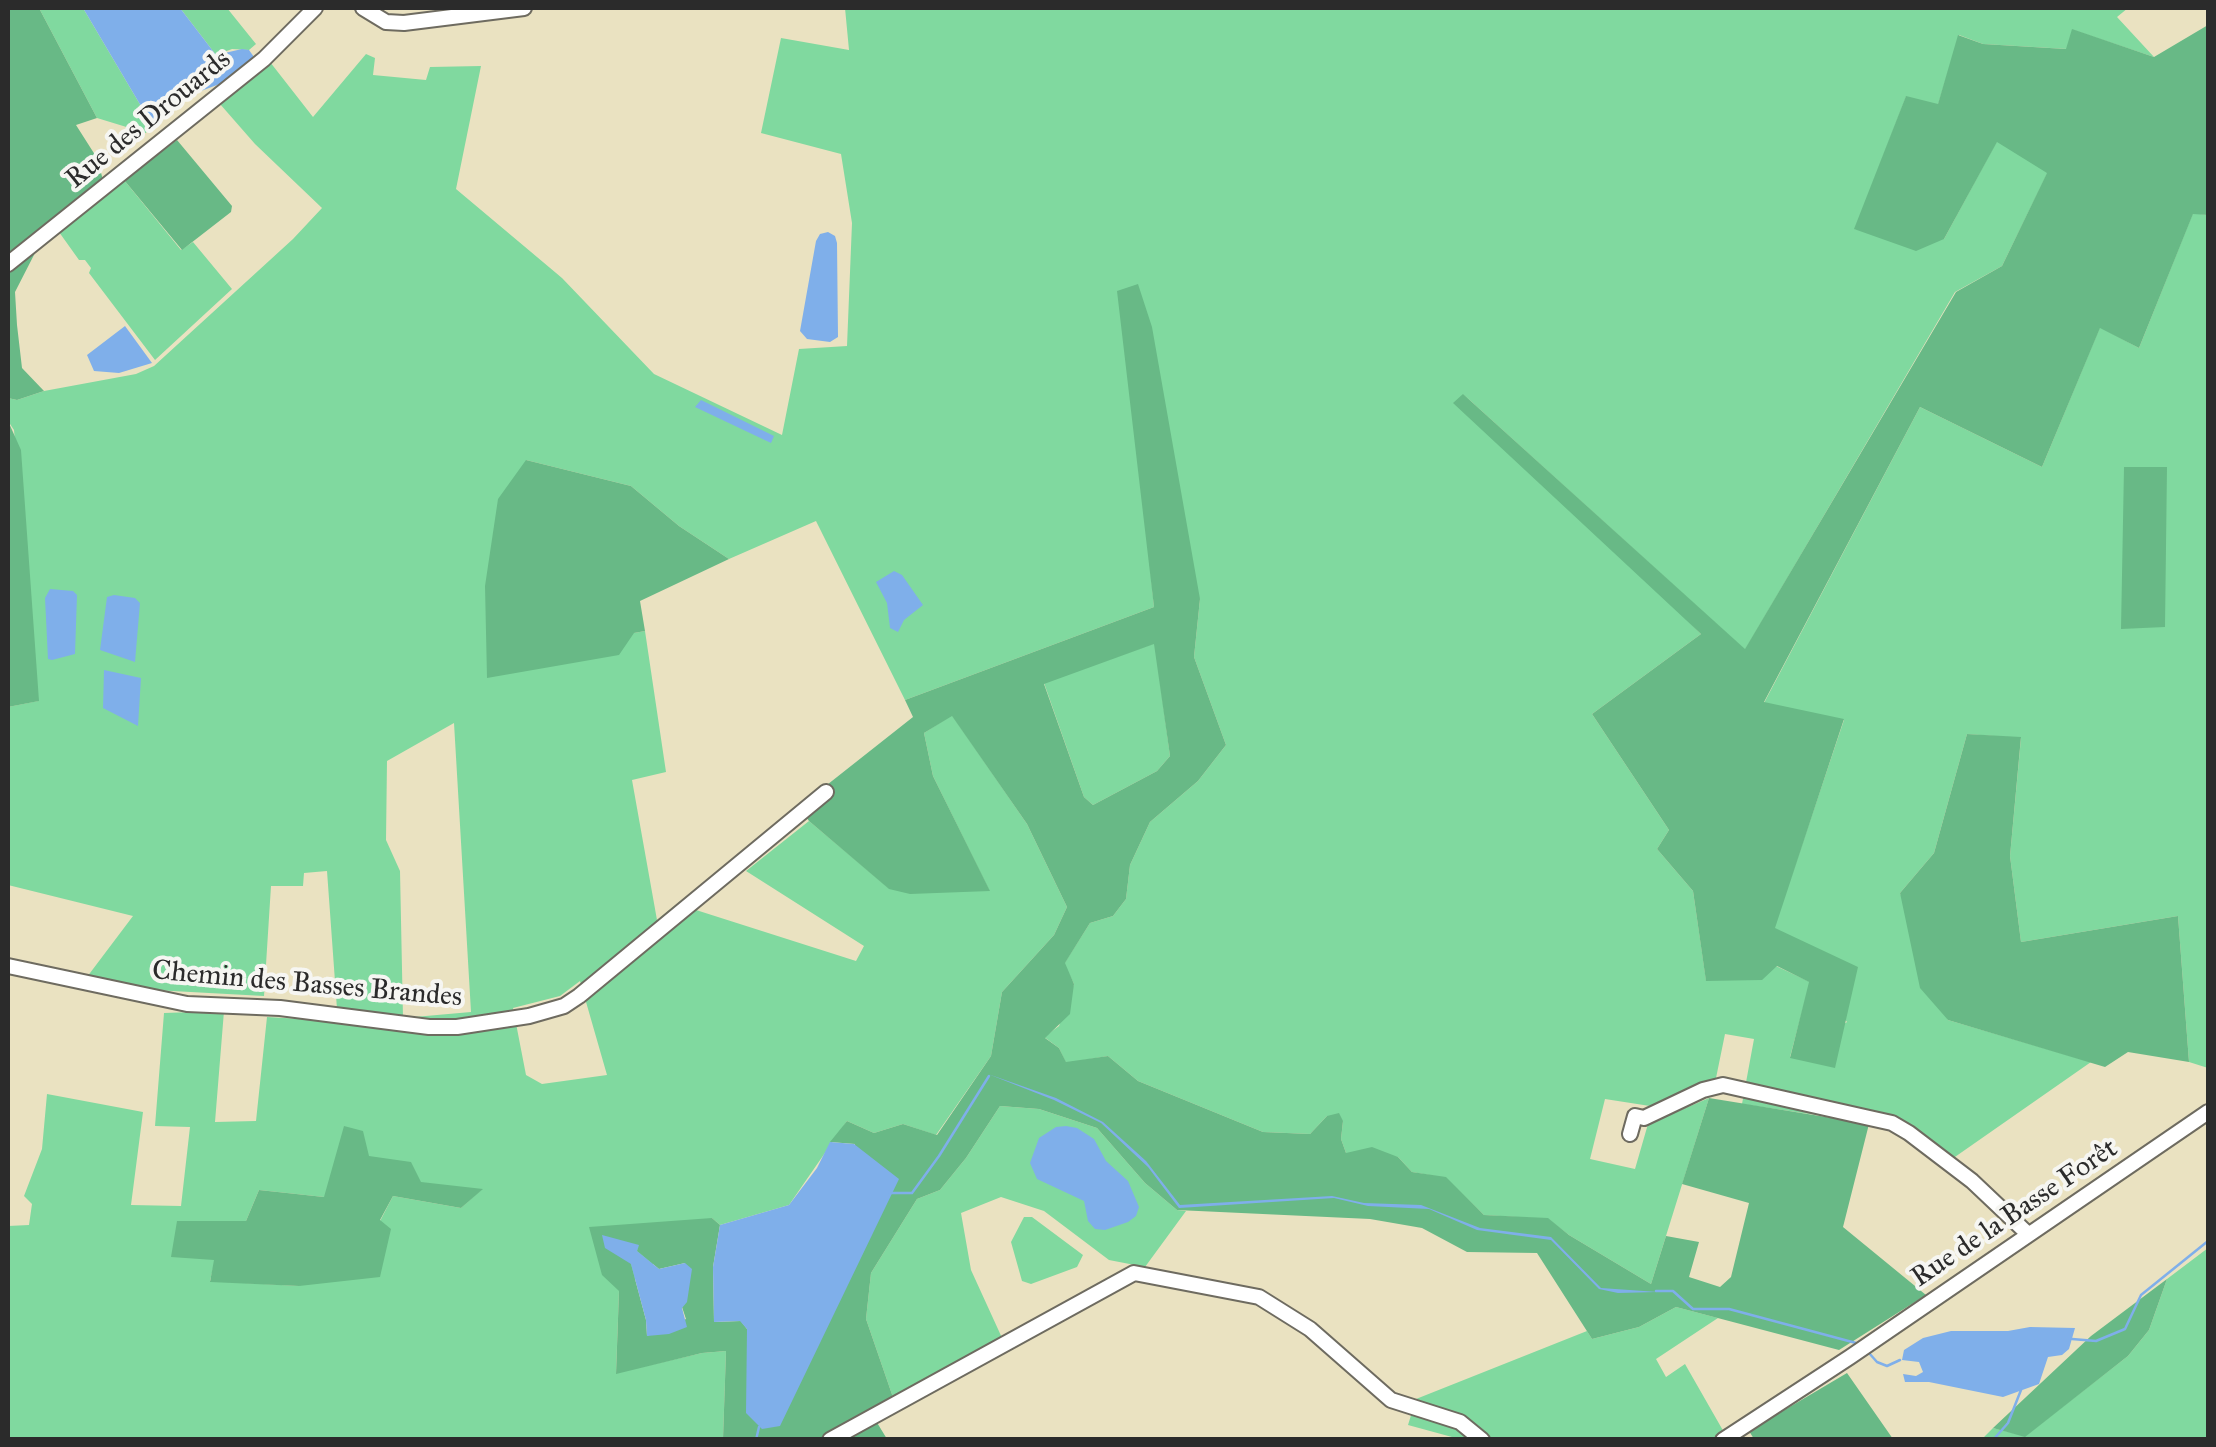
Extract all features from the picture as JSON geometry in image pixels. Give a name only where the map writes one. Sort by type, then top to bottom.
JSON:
[{"type":"street","name":"Rue des Drouards","points":[[8,264],[264,59],[315,8]]},
{"type":"street","points":[[363,8],[386,22],[524,8]]},
{"type":"street","name":"Chemin des Basses Brandes","points":[[8,966],[186,1004],[280,1008],[428,1027],[457,1027],[529,1016],[564,1006],[579,996],[826,792]]},
{"type":"street","points":[[1630,1134],[1635,1116],[1644,1118],[1722,1085],[1781,1101],[1866,1116],[1909,1132],[1972,1181],[2028,1234]]},
{"type":"street","name":"Rue de la Basse Forêt","points":[[1723,1440],[2208,1112]]},
{"type":"street","points":[[830,1440],[1134,1273],[1259,1297],[1310,1329],[1391,1400],[1460,1422],[1482,1440]]},
{"type":"green space","points":[[8,8],[39,8],[97,118],[76,125],[97,158],[103,180],[29,240],[36,251],[15,292],[17,325],[22,368],[44,391],[17,400],[8,398]]},
{"type":"green space","points":[[39,8],[83,8],[151,123],[146,133],[97,118]]},
{"type":"green space","points":[[180,8],[227,8],[256,44],[249,50],[232,49],[216,55]]},
{"type":"green space","points":[[845,8],[2128,8],[2117,17],[2154,57],[2073,30],[2067,49],[1983,44],[1959,35],[1938,105],[1906,97],[1855,229],[1944,239],[1997,141],[2048,172],[2002,266],[1955,292],[1745,650],[1463,394],[1701,634],[1592,714],[1669,830],[1657,849],[1693,891],[1706,980],[1776,966],[1810,982],[1790,1057],[1847,1022],[1774,928],[1844,720],[1764,703],[1920,407],[2042,467],[2100,327],[2139,348],[2193,213],[2208,215],[2208,1068],[2189,1062],[2178,916],[2021,942],[2010,856],[2021,738],[1967,734],[1934,853],[1900,893],[1948,1020],[2091,1062],[1952,1159],[1911,1129],[1742,1104],[1754,1039],[1725,1034],[1716,1078],[1650,1106],[1605,1099],[1590,1159],[1635,1169],[1648,1124],[1709,1098],[1651,1284],[1548,1219],[1484,1215],[1446,1178],[1412,1172],[1398,1157],[1346,1153],[1341,1139],[1343,1121],[1327,1116],[1310,1134],[1263,1132],[1138,1081],[1108,1056],[1066,1063],[1059,1048],[1044,1037],[1059,1026],[1074,984],[1064,964],[1090,923],[1113,916],[1126,899],[1130,865],[1150,822],[1198,781],[1226,745],[1194,657],[1200,599],[1148,545],[1154,607],[905,700],[816,521],[729,559],[679,526],[631,486],[526,460],[634,633],[645,631],[666,772],[632,780],[657,920],[683,899],[696,910],[856,961],[864,946],[746,871],[809,821],[890,889],[989,890],[933,776],[924,733],[952,715],[1027,824],[1067,907],[1054,935],[1002,992],[991,1056],[936,1135],[903,1124],[874,1133],[847,1121],[789,1205],[720,1225],[712,1218],[619,1291],[616,1373],[726,1351],[723,1439],[8,1439],[8,1226],[29,1225],[32,1204],[24,1196],[42,1149],[47,1094],[143,1112],[131,1205],[181,1206],[190,1127],[155,1126],[164,1013],[224,1011],[215,1122],[256,1121],[267,1017],[336,1021],[337,1009],[327,871],[304,873],[303,886],[271,886],[264,996],[154,990],[87,977],[133,916],[8,885],[8,707],[38,701],[8,398],[17,400],[44,391],[136,374],[154,366],[293,239],[322,208],[255,144],[220,104],[270,62],[313,117],[366,54],[375,58],[373,75],[426,80],[430,67],[481,66],[456,189],[562,278],[654,374],[782,435],[799,349],[847,346],[852,223],[841,154],[761,133],[781,38],[849,50]],"holes":[[[454,723],[471,1012],[403,1018],[400,871],[386,840],[387,761]],[[580,981],[607,1075],[542,1084],[526,1075],[513,1008],[560,996]],[[482,1189],[461,1208],[393,1196],[380,1221],[299,1286],[210,1281],[215,1260],[246,1221],[259,1190],[324,1197]]]},
{"type":"green space","points":[[2208,25],[2208,215],[2193,214],[2139,348],[2100,328],[2042,467],[1920,407],[1764,702],[1844,719],[1775,928],[1858,967],[1835,1068],[1790,1058],[1809,982],[1777,966],[1762,980],[1706,981],[1693,891],[1657,849],[1669,830],[1592,714],[1701,634],[1453,403],[1463,394],[1745,649],[1956,292],[2002,266],[2047,173],[1997,142],[1944,239],[1916,251],[1854,229],[1906,96],[1938,104],[1958,35],[1983,44],[2066,49],[2072,29],[2154,57]]},
{"type":"green space","points":[[177,140],[232,206],[231,212],[182,250],[124,180]]},
{"type":"green space","points":[[124,180],[181,250],[193,242],[232,289],[155,360],[89,273],[91,268],[85,260],[79,260],[59,232]]},
{"type":"green space","points":[[1138,284],[1152,327],[1200,599],[1194,657],[1226,745],[1198,781],[1150,822],[1130,865],[1126,899],[1113,916],[1090,923],[1065,963],[1074,984],[1070,1014],[1045,1038],[1059,1048],[1066,1062],[1108,1056],[1138,1081],[1263,1132],[1310,1134],[1327,1116],[1339,1113],[1346,1153],[1372,1147],[1398,1157],[1412,1172],[1446,1177],[1484,1215],[1548,1218],[1651,1284],[1666,1236],[1699,1242],[1689,1277],[1720,1287],[1731,1277],[1749,1203],[1682,1184],[1709,1098],[1869,1124],[1843,1227],[1926,1295],[1839,1350],[1676,1307],[1639,1327],[1592,1339],[1537,1253],[1467,1252],[1422,1228],[1370,1219],[1177,1210],[1145,1183],[1097,1128],[1039,1109],[1000,1106],[940,1190],[917,1199],[871,1273],[866,1319],[897,1409],[876,1421],[887,1439],[723,1439],[726,1351],[616,1374],[619,1291],[602,1275],[589,1227],[712,1218],[720,1225],[713,1267],[714,1322],[741,1321],[747,1329],[749,1365],[855,1144],[830,1142],[847,1121],[874,1133],[903,1124],[937,1135],[991,1056],[1002,992],[1054,935],[1067,907],[1027,824],[952,716],[924,733],[933,776],[990,891],[910,894],[889,889],[809,821],[799,807],[913,717],[905,700],[1154,607],[1117,291]],"holes":[[[1154,644],[1170,756],[1157,771],[1093,805],[1084,797],[1044,684]],[[639,1245],[637,1251],[659,1269],[685,1263],[682,1307],[686,1319],[647,1336],[631,1264]]]},
{"type":"green space","points":[[8,421],[21,450],[39,701],[8,707]]},
{"type":"green space","points":[[526,460],[631,486],[679,526],[729,559],[640,601],[645,631],[634,633],[619,655],[487,678],[485,586],[498,499]]},
{"type":"green space","points":[[2124,467],[2167,467],[2165,627],[2121,629]]},
{"type":"green space","points":[[1155,643],[1170,756],[1157,771],[1093,805],[1084,797],[1044,683]]},
{"type":"green space","points":[[1967,734],[2021,737],[2010,856],[2021,942],[2178,916],[2189,1062],[2128,1052],[2105,1067],[1948,1020],[1920,988],[1900,893],[1934,853]]},
{"type":"green space","points":[[1000,1106],[1039,1109],[1097,1128],[1145,1183],[1177,1210],[1186,1211],[1145,1267],[1109,1260],[1044,1211],[1001,1197],[961,1213],[971,1270],[1008,1351],[897,1409],[866,1319],[871,1273],[917,1199],[940,1190]]},
{"type":"green space","points":[[344,1126],[363,1131],[369,1156],[411,1162],[421,1182],[483,1189],[461,1208],[393,1196],[380,1220],[391,1229],[380,1277],[299,1286],[210,1282],[214,1260],[171,1257],[177,1221],[246,1221],[259,1190],[324,1197]]},
{"type":"green space","points":[[1024,1217],[1032,1217],[1083,1255],[1077,1267],[1031,1284],[1022,1281],[1011,1242]]},
{"type":"green space","points":[[2208,1248],[2208,1439],[1981,1440],[1993,1428],[2025,1436],[2128,1356],[2149,1330],[2167,1279]]},
{"type":"green space","points":[[2167,1279],[2149,1330],[2128,1356],[2025,1437],[1993,1428],[2091,1336]]},
{"type":"green space","points":[[1676,1307],[1718,1318],[1656,1359],[1666,1377],[1685,1364],[1725,1434],[1716,1439],[1463,1440],[1408,1425],[1416,1399],[1587,1331],[1592,1339],[1639,1327]]},
{"type":"green space","points":[[1847,1373],[1893,1439],[1754,1439],[1749,1431]]},
{"type":"water","points":[[83,8],[180,8],[216,55],[242,49],[249,50],[254,57],[225,82],[193,94],[151,123]]},
{"type":"water","points":[[828,232],[837,243],[838,337],[830,342],[807,339],[800,331],[816,241],[820,234]]},
{"type":"water","points":[[125,326],[152,363],[119,373],[94,371],[87,355]]},
{"type":"water","points":[[701,400],[774,436],[771,443],[695,407]]},
{"type":"water","points":[[894,571],[902,575],[923,605],[904,620],[898,632],[890,628],[887,603],[876,582]]},
{"type":"water","points":[[50,589],[73,591],[77,595],[75,654],[52,660],[48,659],[45,598]]},
{"type":"water","points":[[107,597],[135,598],[140,603],[135,662],[100,650]]},
{"type":"water","points":[[104,670],[141,678],[138,726],[103,708]]},
{"type":"water","points":[[988,1074],[1056,1098],[1103,1122],[1146,1161],[1180,1205],[1332,1196],[1364,1203],[1421,1205],[1480,1228],[1551,1237],[1601,1288],[1658,1292],[1618,1293],[1599,1289],[1551,1240],[1477,1230],[1429,1209],[1368,1206],[1334,1198],[1179,1208],[1148,1167],[1101,1123]]},
{"type":"water","points":[[1066,1126],[1094,1139],[1106,1161],[1128,1181],[1139,1207],[1128,1222],[1105,1230],[1095,1229],[1088,1221],[1084,1201],[1037,1179],[1030,1163],[1039,1138],[1056,1127]]},
{"type":"water","points":[[830,1142],[854,1144],[899,1179],[780,1426],[762,1429],[746,1413],[747,1329],[740,1321],[714,1322],[713,1267],[720,1225],[789,1205],[817,1168]]},
{"type":"water","points":[[602,1235],[639,1245],[637,1251],[659,1269],[685,1263],[692,1269],[687,1302],[682,1308],[687,1327],[647,1336],[631,1264],[605,1248]]},
{"type":"water","points":[[2075,1328],[2069,1349],[2062,1355],[2048,1357],[2039,1384],[2003,1397],[1929,1382],[1905,1382],[1903,1374],[1916,1376],[1923,1372],[1919,1362],[1902,1360],[1904,1350],[1923,1338],[1951,1331]]},
{"type":"waterway","points":[[890,1193],[912,1193],[989,1076]]},
{"type":"waterway","points":[[2072,1339],[2096,1341],[2125,1329],[2141,1295],[2208,1241]]},
{"type":"waterway","points":[[1656,1291],[1673,1291],[1693,1309],[1729,1309],[1856,1343]]},
{"type":"waterway","points":[[1869,1353],[1887,1366],[1900,1360]]},
{"type":"waterway","points":[[1993,1440],[2008,1423],[2021,1390]]},
{"type":"waterway","points":[[756,1440],[759,1427]]}]
